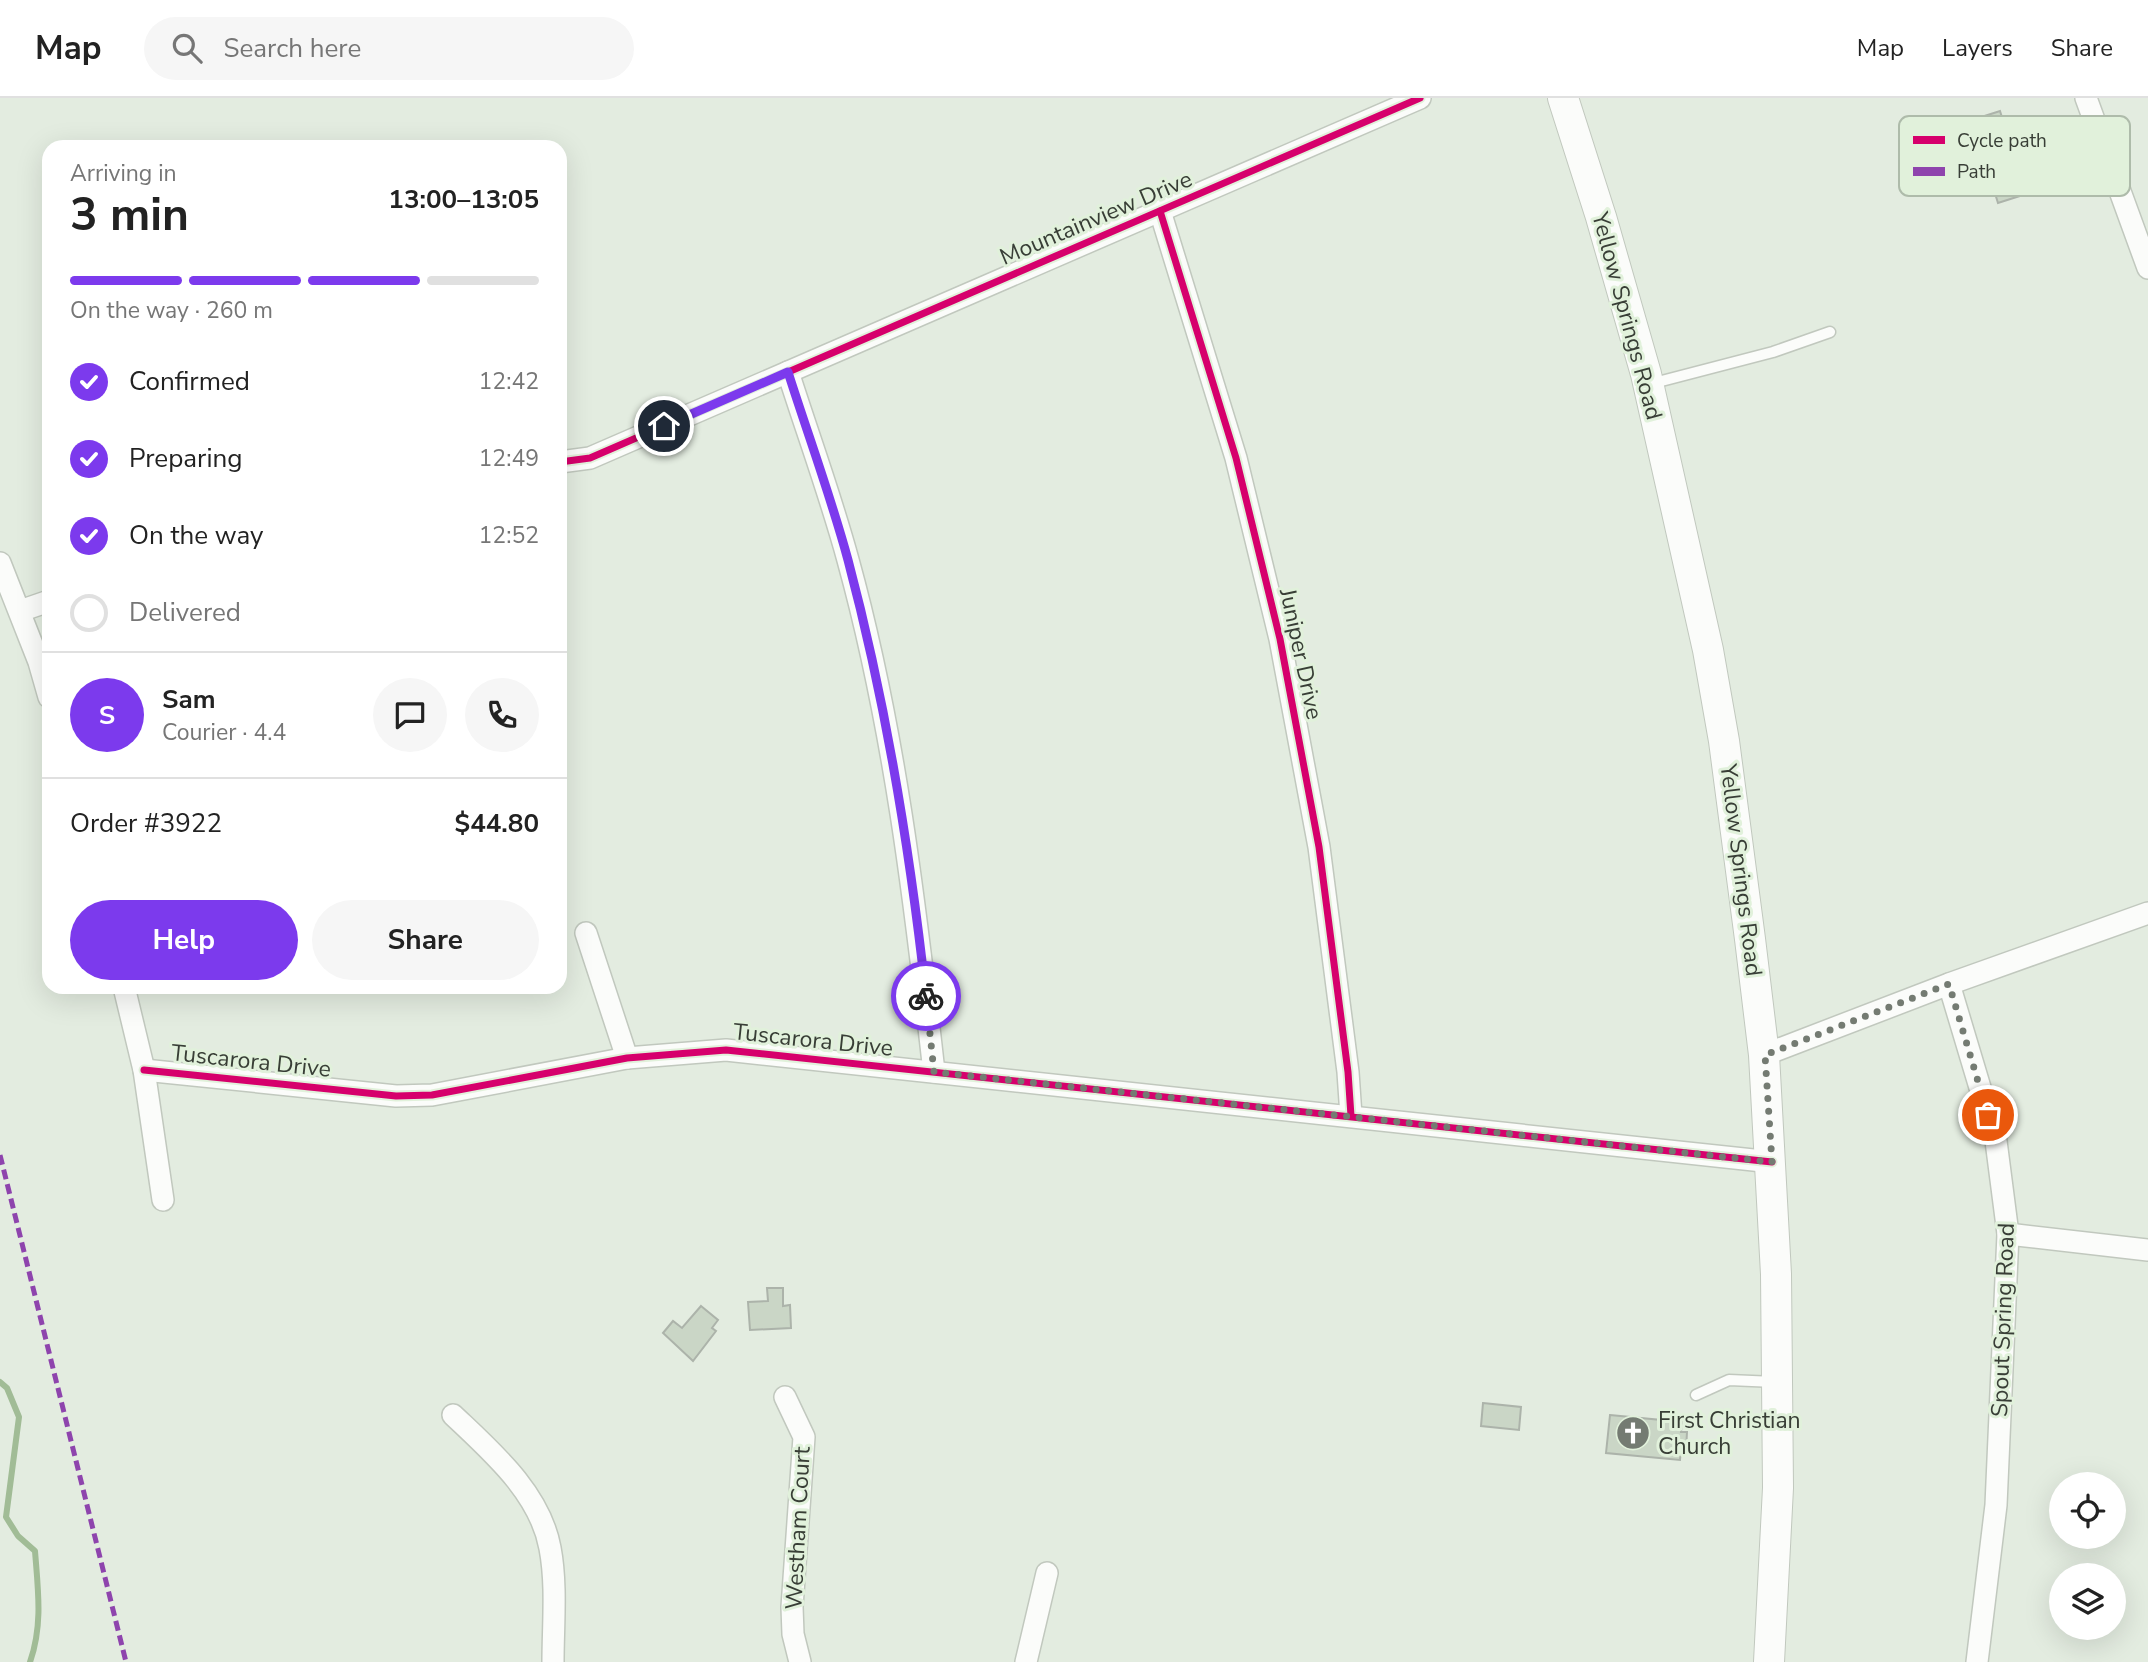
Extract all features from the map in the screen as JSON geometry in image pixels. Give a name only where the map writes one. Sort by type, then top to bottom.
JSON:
[{"type":"main road","name":"Yellow Springs Road","points":[[1563,98],[1605,230],[1648,385],[1709,650],[1726,754],[1765,1055],[1772,1162],[1778,1382],[1777,1528],[1769,1662]]},
{"type":"street","name":"Mountainview Drive","points":[[567,461],[590,458],[1420,98]]},
{"type":"street","points":[[2086,98],[2093,116]]},
{"type":"street","points":[[2122,196],[2148,268]]},
{"type":"street","name":"Juniper Drive","points":[[1160,211],[1236,458],[1280,639],[1319,847],[1348,1072],[1351,1116]]},
{"type":"street","points":[[788,372],[848,559],[867,642],[898,797],[914,897],[934,1072]]},
{"type":"street","points":[[0,563],[42,676]]},
{"type":"street","points":[[20,611],[42,603]]},
{"type":"street","points":[[1765,1055],[1949,984],[2148,912]]},
{"type":"street","points":[[586,933],[626,1058]]},
{"type":"street","name":"Spout Spring Road","points":[[1949,984],[1996,1141],[2008,1234],[1996,1505],[1977,1662]]},
{"type":"street","points":[[126,994],[144,1070],[163,1200]]},
{"type":"street","name":"Tuscarora Drive","points":[[144,1070],[396,1096],[432,1095],[626,1058],[726,1050],[1772,1162]]},
{"type":"street","points":[[2008,1234],[2148,1250]]},
{"type":"street","name":"Westham Court","points":[[785,1397],[804,1437],[792,1607],[793,1634],[800,1662]]},
{"type":"street","points":[[453,1415],[500,1460],[533,1503],[544,1527],[550,1549],[553,1581],[553,1662]]},
{"type":"street","points":[[1026,1662],[1047,1573]]},
{"type":"lane","points":[[1648,385],[1773,352],[1830,332]]},
{"type":"lane","points":[[1696,1395],[1729,1380],[1778,1382]]},
{"type":"building","points":[[2000,111],[2002,116],[1984,116]]},
{"type":"building","points":[[1996,196],[2020,196],[1998,203]]},
{"type":"building","points":[[767,1288],[783,1288],[783,1306],[790,1305],[791,1328],[750,1330],[748,1302],[768,1301]]},
{"type":"building","points":[[701,1306],[718,1320],[712,1328],[716,1331],[693,1361],[663,1333],[673,1321],[682,1328]]},
{"type":"building","points":[[1483,1403],[1521,1407],[1519,1430],[1481,1426]]},
{"type":"building","points":[[1610,1415],[1682,1422],[1681,1432],[1687,1432],[1686,1450],[1681,1449],[1680,1460],[1606,1453]]},
{"type":"waterway","points":[[0,1382],[7,1388],[19,1417],[6,1517],[18,1536],[35,1551],[38,1621],[30,1662]]},
{"type":"marked path","points":[[0,1155],[126,1662]]},
{"type":"cycle path","points":[[567,461],[590,458],[1420,98]]},
{"type":"cycle path","points":[[1160,211],[1236,458],[1280,639],[1319,847],[1348,1072],[1351,1116]]},
{"type":"cycle path","points":[[144,1070],[396,1096],[432,1095],[627,1058],[726,1050],[1772,1162]]},
{"type":"way so far","points":[[926,996],[934,1072],[1772,1162],[1765,1055],[1949,984],[1988,1115]]},
{"type":"place","name":"First Christian Church","points":[[1633,1433]]},
{"type":"route","points":[[664,426],[788,372],[848,559],[867,642],[898,797],[918,922],[926,996]]}]
